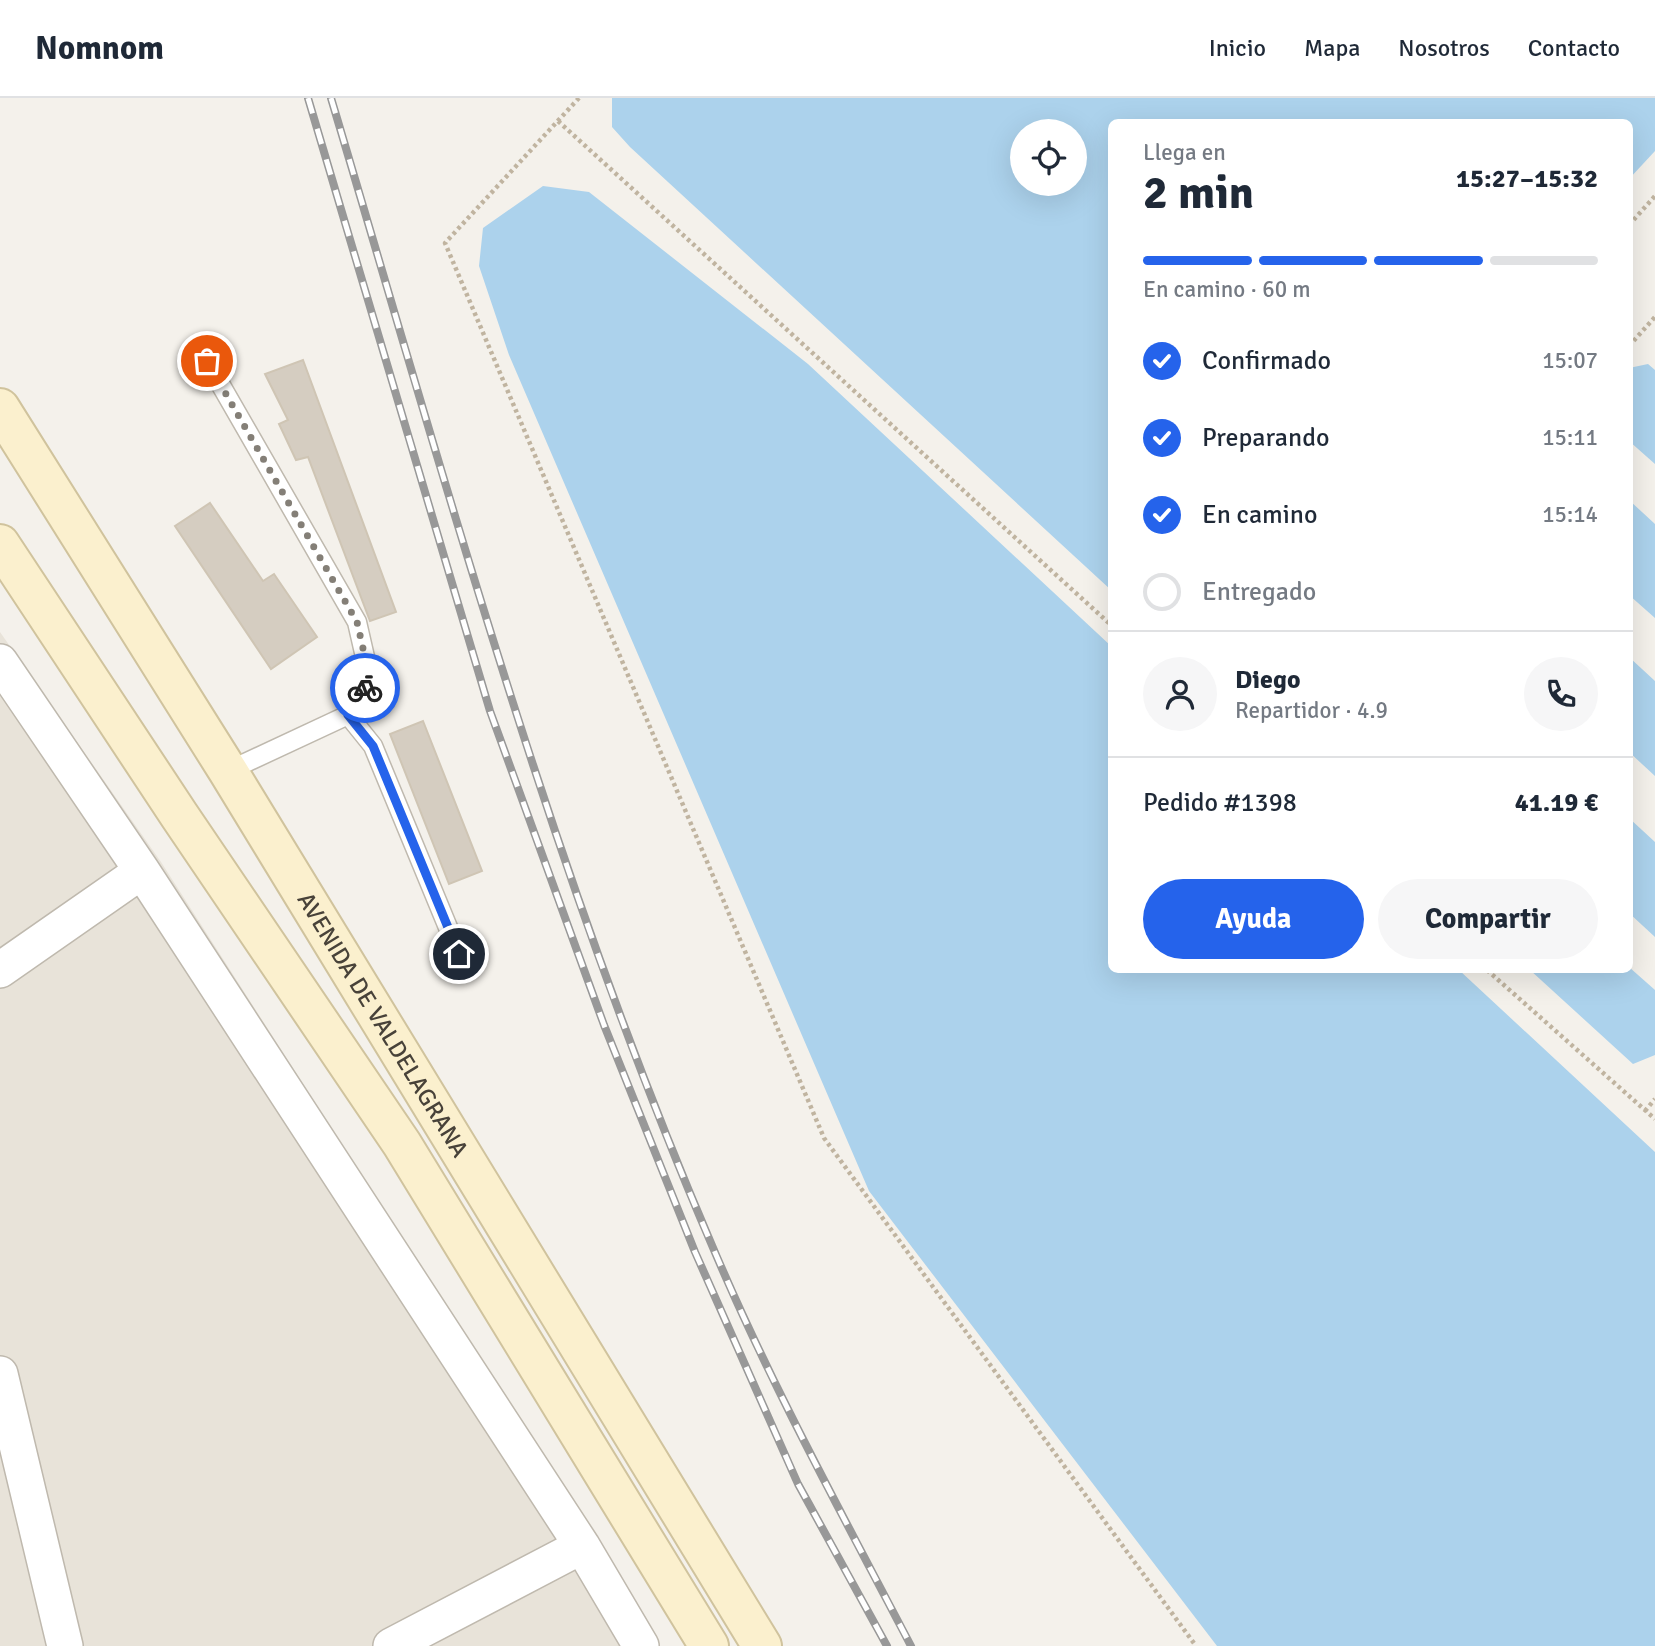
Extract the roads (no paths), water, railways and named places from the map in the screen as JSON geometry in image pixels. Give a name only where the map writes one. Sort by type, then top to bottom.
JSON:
[{"type":"main road","name":"AVENIDA DE VALDELAGRANA","points":[[0,408],[50,483],[228,771],[762,1646]]},
{"type":"main road","name":"AVENIDA DE VALDELAGRANA","points":[[0,544],[179,816],[402,1144],[709,1646]]},
{"type":"street","points":[[0,662],[142,871],[582,1546],[641,1646]]},
{"type":"street","points":[[0,970],[142,871]]},
{"type":"street","points":[[0,1374],[65,1646]]},
{"type":"street","points":[[391,1646],[582,1546]]},
{"type":"lane","points":[[207,361],[357,622],[370,679],[348,715],[228,771]]},
{"type":"lane","points":[[348,715],[373,746],[459,954]]},
{"type":"water","points":[[612,98],[1655,98],[1655,151],[1633,175],[1633,119],[1108,119],[1108,587],[630,147],[612,127]]},
{"type":"water","points":[[543,186],[589,192],[808,364],[1108,643],[1108,973],[1462,973],[1655,1152],[1655,1646],[1217,1646],[869,1191],[509,355],[479,266],[483,228]]},
{"type":"water","points":[[1648,364],[1655,370],[1655,464],[1633,445],[1633,367]]},
{"type":"water","points":[[1633,504],[1655,524],[1655,618],[1633,599]]},
{"type":"water","points":[[1633,661],[1655,681],[1655,776],[1633,756]]},
{"type":"water","points":[[1633,822],[1655,842],[1655,937],[1633,917]]},
{"type":"water","points":[[1633,971],[1655,990],[1655,1055],[1633,1064],[1533,973],[1633,973]]},
{"type":"railway","points":[[308,98],[490,711],[604,1025],[695,1252],[798,1484],[887,1646]]},
{"type":"railway","points":[[331,98],[504,676],[601,962],[654,1103],[733,1295],[807,1447],[911,1646]]}]
